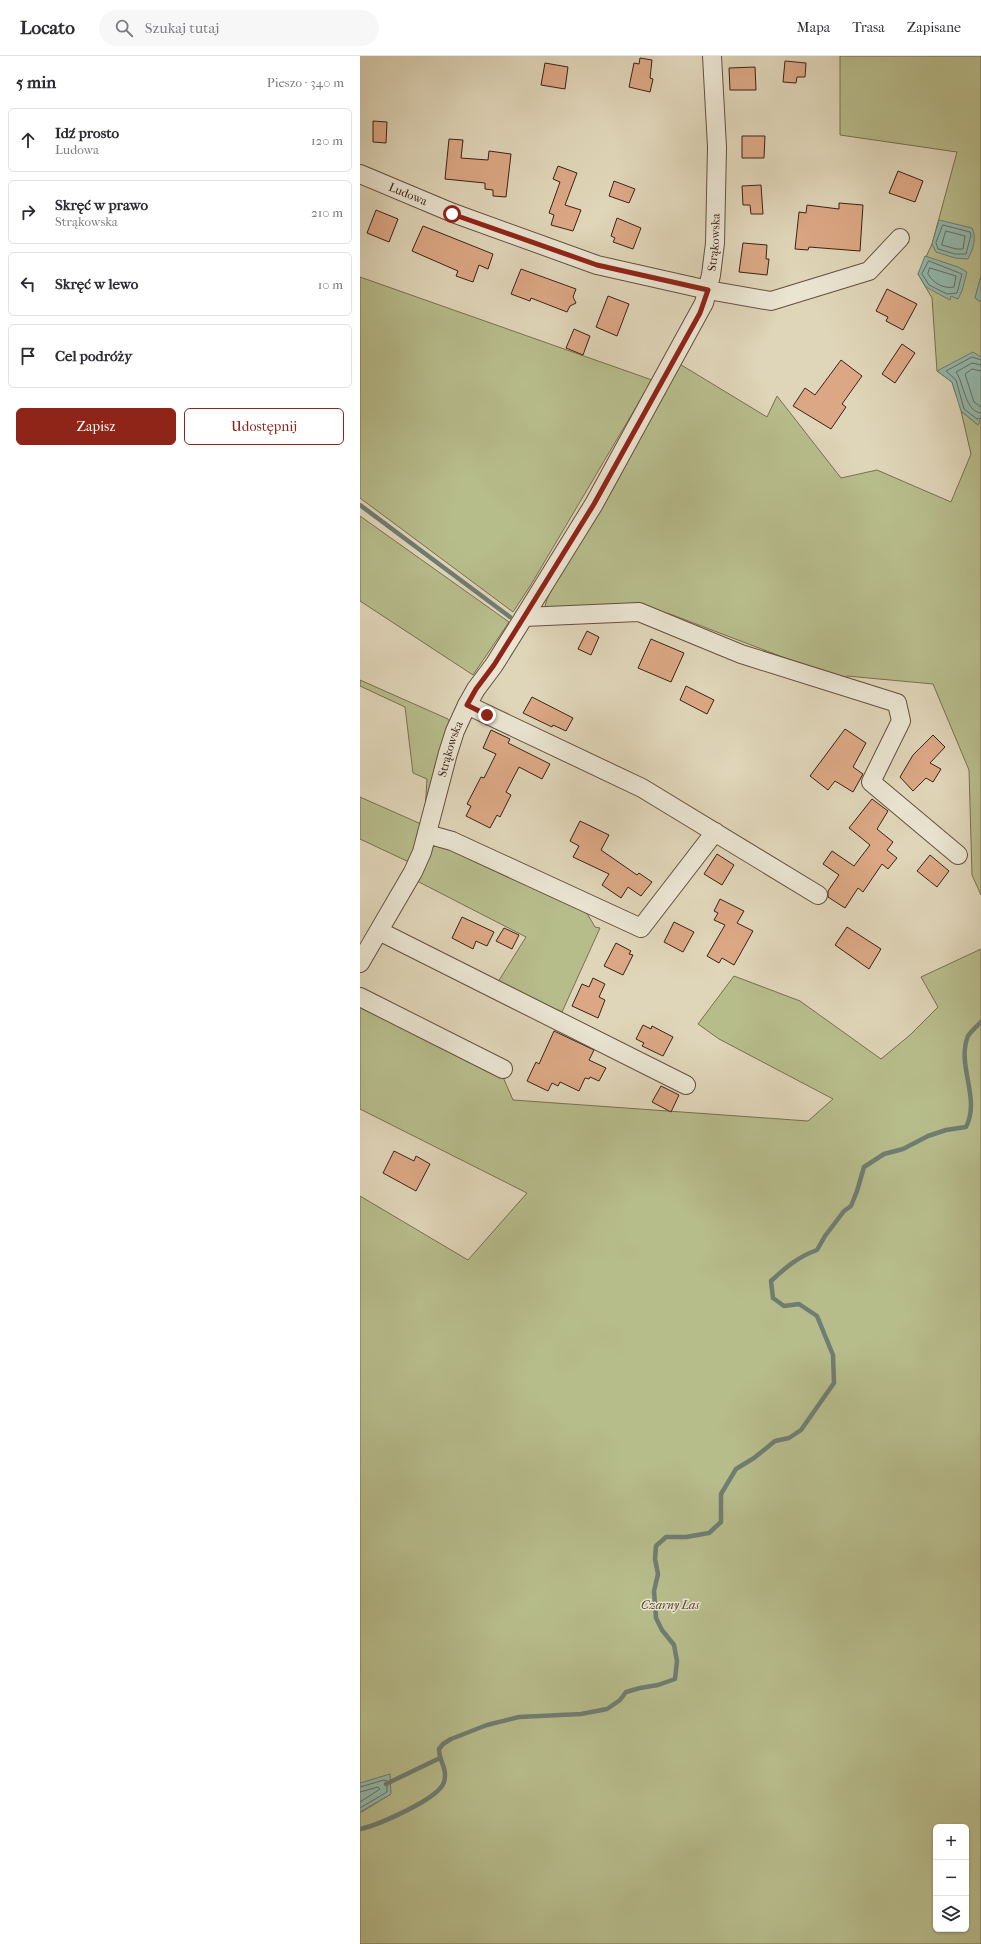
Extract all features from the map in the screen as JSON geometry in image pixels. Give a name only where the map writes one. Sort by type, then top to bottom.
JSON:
[{"type":"street","name":"Strąkowska","points":[[360,963],[414,872],[427,834],[448,753],[455,731],[467,705],[476,689],[494,665],[594,504],[700,313],[708,290],[714,243],[716,155],[712,56]]},
{"type":"street","name":"Ludowa","points":[[360,174],[452,214],[597,265],[708,290],[771,301],[869,271],[900,238]]},
{"type":"street","points":[[524,617],[639,612],[741,654],[897,704],[901,720],[871,782],[958,855]]},
{"type":"street","points":[[467,705],[642,788],[818,895]]},
{"type":"street","points":[[427,834],[452,841],[641,928],[715,832]]},
{"type":"street","points":[[379,931],[686,1085]]},
{"type":"street","points":[[360,997],[503,1069]]},
{"type":"green space","points":[[840,56],[981,56],[981,276],[975,298],[981,302],[981,895],[972,875],[969,770],[933,684],[847,676],[845,681],[670,614],[630,605],[551,610],[545,606],[562,569],[678,363],[767,417],[777,396],[841,478],[877,470],[951,502],[971,454],[961,411],[978,425],[956,395],[952,382],[937,371],[932,298],[918,274],[932,244],[957,152],[840,135]]},
{"type":"green space","points":[[360,277],[652,380],[532,583],[513,612],[360,498]]},
{"type":"green space","points":[[360,516],[509,622],[473,675],[360,601]]},
{"type":"green space","points":[[360,680],[448,719],[452,726],[425,811],[427,779],[413,773],[405,707],[360,686]]},
{"type":"green space","points":[[360,797],[421,824],[411,863],[360,839]]},
{"type":"green space","points":[[439,844],[580,907],[588,915],[595,927],[600,928],[562,1012],[498,982],[526,937],[417,881],[430,849]]},
{"type":"green space","name":"Czarny Las","points":[[981,949],[981,1944],[360,1944],[360,1813],[391,1794],[360,1783],[360,1196],[468,1260],[527,1193],[360,1109],[360,1002],[503,1077],[513,1100],[808,1121],[833,1099],[719,1039],[698,1024],[734,976],[800,1001],[881,1059],[910,1035],[938,1007],[921,977]]},
{"type":"water","points":[[939,220],[972,228],[974,244],[968,259],[955,258],[936,252],[932,244]]},
{"type":"water","points":[[925,256],[958,267],[967,272],[962,291],[958,299],[951,296],[950,300],[926,287],[918,274]]},
{"type":"water","points":[[981,276],[981,302],[975,298]]},
{"type":"water","points":[[973,352],[981,357],[981,418],[978,425],[961,411],[952,382],[937,371]]},
{"type":"water","points":[[390,1774],[391,1794],[360,1812],[360,1783]]},
{"type":"building","points":[[640,58],[652,60],[650,78],[653,79],[650,92],[629,87],[634,63],[639,64]]},
{"type":"building","points":[[785,61],[806,63],[805,77],[797,77],[796,83],[783,82]]},
{"type":"building","points":[[545,63],[568,67],[565,89],[541,85]]},
{"type":"building","points":[[755,67],[756,90],[730,90],[729,68]]},
{"type":"building","points":[[373,121],[387,122],[386,143],[373,142]]},
{"type":"building","points":[[742,136],[765,136],[764,158],[742,158]]},
{"type":"building","points":[[449,139],[463,140],[461,158],[488,160],[489,151],[511,154],[506,197],[493,196],[493,190],[485,189],[485,183],[445,179]]},
{"type":"building","points":[[558,166],[577,173],[565,205],[581,210],[573,231],[551,225],[554,215],[549,213],[560,182],[553,179]]},
{"type":"building","points":[[898,171],[923,181],[915,202],[889,193]]},
{"type":"building","points":[[614,181],[635,189],[629,203],[609,196]]},
{"type":"building","points":[[761,185],[763,214],[751,214],[750,205],[743,205],[742,186]]},
{"type":"building","points":[[839,203],[863,205],[860,251],[809,247],[808,250],[795,249],[799,212],[806,213],[807,205],[839,209]]},
{"type":"building","points":[[376,210],[398,219],[389,242],[367,233]]},
{"type":"building","points":[[617,218],[641,228],[633,249],[613,242],[615,238],[611,236]]},
{"type":"building","points":[[423,226],[493,254],[488,269],[479,265],[473,282],[456,276],[458,271],[412,251]]},
{"type":"building","points":[[743,243],[767,245],[766,259],[769,259],[767,275],[739,272]]},
{"type":"building","points":[[521,269],[576,289],[573,297],[576,303],[570,306],[567,312],[531,298],[530,301],[511,294]]},
{"type":"building","points":[[887,289],[917,304],[903,330],[886,321],[888,317],[876,311]]},
{"type":"building","points":[[608,296],[629,304],[617,336],[596,327]]},
{"type":"building","points":[[574,329],[590,336],[583,355],[566,348]]},
{"type":"building","points":[[902,344],[915,353],[895,383],[882,374]]},
{"type":"building","points":[[841,360],[862,376],[842,404],[846,407],[831,429],[793,406],[805,388],[815,395]]},
{"type":"building","points":[[587,631],[599,637],[591,655],[578,649]]},
{"type":"building","points":[[651,639],[684,653],[671,682],[638,668]]},
{"type":"building","points":[[686,686],[714,700],[707,714],[680,700]]},
{"type":"building","points":[[532,697],[573,718],[566,731],[553,725],[552,727],[523,713]]},
{"type":"building","points":[[845,729],[866,743],[853,767],[863,774],[853,792],[835,781],[828,790],[810,776]]},
{"type":"building","points":[[491,730],[510,739],[508,743],[550,764],[542,779],[519,767],[506,792],[511,795],[500,817],[497,815],[490,828],[466,816],[471,806],[467,804],[481,777],[484,778],[496,754],[483,748]]},
{"type":"building","points":[[933,735],[945,747],[930,763],[941,769],[933,782],[926,778],[913,791],[900,777],[913,755]]},
{"type":"building","points":[[872,799],[888,811],[877,829],[893,842],[887,850],[897,858],[888,869],[882,864],[863,892],[858,888],[845,908],[828,897],[828,891],[839,875],[823,864],[832,851],[854,866],[870,845],[849,828]]},
{"type":"building","points":[[580,821],[609,835],[601,850],[637,875],[639,873],[652,882],[641,896],[628,887],[621,898],[602,885],[609,874],[573,857],[579,846],[570,841]]},
{"type":"building","points":[[717,854],[734,865],[722,885],[704,874]]},
{"type":"building","points":[[930,855],[949,871],[937,887],[917,871]]},
{"type":"building","points":[[720,899],[744,911],[737,923],[753,931],[734,965],[722,958],[719,963],[707,956],[725,925],[714,920],[718,913],[714,911]]},
{"type":"building","points":[[462,917],[494,932],[487,946],[476,941],[473,949],[452,938]]},
{"type":"building","points":[[674,922],[694,932],[683,952],[664,942]]},
{"type":"building","points":[[847,927],[881,949],[869,969],[835,945]]},
{"type":"building","points":[[504,928],[519,935],[512,949],[496,941]]},
{"type":"building","points":[[616,943],[631,951],[629,954],[633,955],[623,975],[604,966]]},
{"type":"building","points":[[593,978],[605,984],[599,997],[605,1000],[598,1018],[572,1006],[582,984],[589,987]]},
{"type":"building","points":[[643,1025],[651,1029],[652,1026],[673,1037],[663,1056],[642,1046],[644,1043],[636,1039]]},
{"type":"building","points":[[554,1031],[594,1050],[589,1060],[606,1068],[599,1081],[590,1077],[589,1079],[585,1078],[579,1091],[560,1082],[558,1086],[552,1083],[548,1091],[527,1081],[536,1062],[539,1064]]},
{"type":"building","points":[[661,1086],[679,1095],[671,1112],[652,1102]]},
{"type":"building","points":[[394,1151],[414,1161],[416,1156],[430,1164],[416,1191],[383,1173]]},
{"type":"waterway","points":[[360,505],[510,617]]},
{"type":"waterway","points":[[360,1829],[393,1817],[420,1803],[440,1789],[444,1782],[445,1773],[440,1758],[439,1749],[443,1744],[451,1739],[487,1725],[519,1717],[581,1714],[607,1709],[620,1700],[626,1692],[658,1685],[675,1679],[677,1661],[674,1645],[662,1630],[656,1618],[654,1591],[658,1574],[655,1559],[656,1546],[666,1537],[686,1537],[709,1533],[721,1522],[721,1494],[736,1469],[754,1458],[775,1441],[789,1438],[801,1430],[834,1383],[833,1355],[817,1316],[799,1304],[784,1306],[773,1298],[771,1281],[792,1263],[817,1250],[825,1236],[844,1211],[851,1206],[864,1167],[884,1154],[903,1149],[928,1136],[946,1130],[966,1127],[970,1116],[971,1105],[966,1070],[965,1047],[968,1036],[981,1022]]},
{"type":"waterway","points":[[386,1784],[440,1758]]},
{"type":"route","points":[[452,214],[597,265],[708,290],[700,313],[594,504],[494,665],[476,689],[467,705],[487,715]]}]
